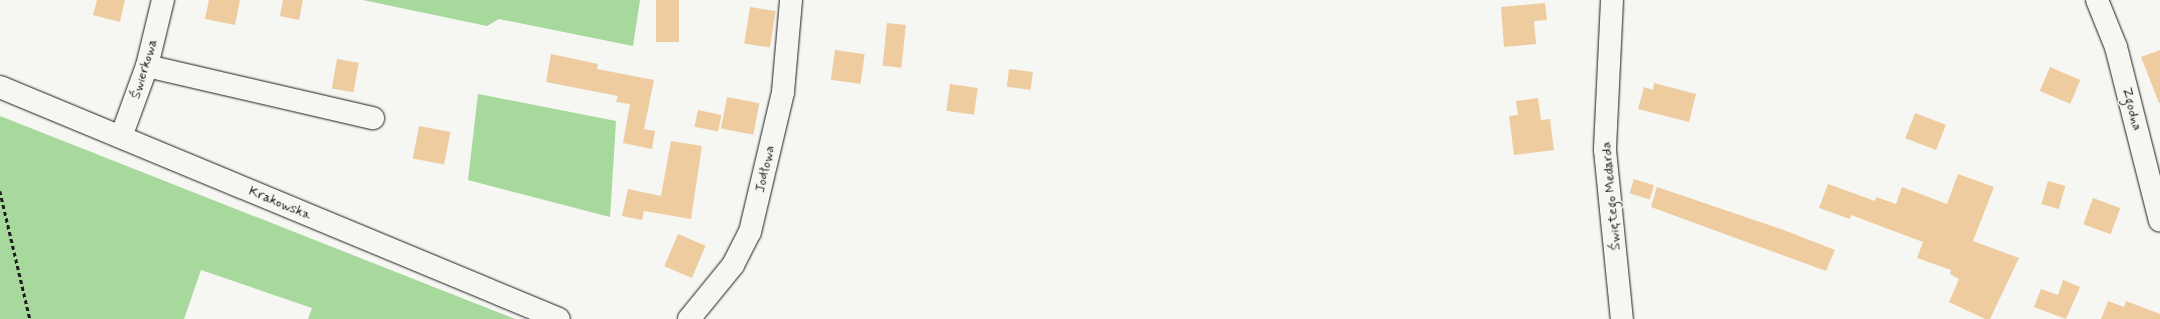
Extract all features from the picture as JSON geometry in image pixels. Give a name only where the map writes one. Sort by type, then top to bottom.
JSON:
[{"type":"street","name":"Świerkowa","points":[[121,137],[147,66],[163,0]]},
{"type":"street","name":"Jodłowa","points":[[689,319],[733,265],[750,232],[783,92],[791,0]]},
{"type":"street","name":"Świętego Medarda","points":[[1612,0],[1605,150],[1622,319]]},
{"type":"street","name":"Zgodna","points":[[2097,0],[2116,47],[2160,221]]},
{"type":"street","points":[[147,66],[373,118]]},
{"type":"street","name":"Krakowska","points":[[0,87],[559,319]]},
{"type":"path","points":[[0,191],[30,319]]},
{"type":"green space","points":[[363,0],[640,0],[633,46],[499,19],[487,26]]},
{"type":"green space","points":[[478,94],[616,121],[610,217],[468,180]]},
{"type":"green space","points":[[0,116],[515,319],[308,319],[312,308],[201,270],[184,319],[0,319]]},
{"type":"building","points":[[97,0],[125,0],[120,22],[93,15]]},
{"type":"building","points":[[209,0],[240,0],[235,25],[205,19]]},
{"type":"building","points":[[283,0],[303,0],[299,20],[280,16]]},
{"type":"building","points":[[656,0],[679,0],[679,42],[656,42]]},
{"type":"building","points":[[1545,3],[1547,20],[1534,21],[1536,44],[1504,47],[1501,7]]},
{"type":"building","points":[[750,7],[776,11],[770,48],[744,44]]},
{"type":"building","points":[[887,23],[906,25],[901,68],[883,66]]},
{"type":"building","points":[[835,50],[865,54],[861,84],[831,80]]},
{"type":"building","points":[[2160,50],[2160,103],[2159,103],[2141,57]]},
{"type":"building","points":[[551,54],[598,64],[597,69],[654,80],[644,129],[655,131],[652,149],[623,143],[630,104],[616,102],[618,96],[546,82]]},
{"type":"building","points":[[337,59],[359,63],[353,92],[332,89]]},
{"type":"building","points":[[2050,67],[2080,80],[2070,104],[2040,91]]},
{"type":"building","points":[[1009,69],[1033,72],[1031,90],[1007,87]]},
{"type":"building","points":[[1654,83],[1696,94],[1689,122],[1638,109],[1644,87],[1653,90]]},
{"type":"building","points":[[950,84],[978,88],[974,115],[946,111]]},
{"type":"building","points":[[727,97],[759,103],[753,135],[721,128]]},
{"type":"building","points":[[1538,98],[1541,120],[1550,119],[1554,150],[1514,155],[1509,116],[1518,115],[1516,101]]},
{"type":"building","points":[[698,110],[721,115],[718,132],[694,127]]},
{"type":"building","points":[[1915,113],[1946,125],[1936,150],[1905,138]]},
{"type":"building","points":[[419,126],[450,132],[444,164],[413,158]]},
{"type":"building","points":[[671,141],[702,146],[691,219],[644,211],[642,220],[622,216],[628,189],[661,196]]},
{"type":"building","points":[[1958,174],[1994,187],[1973,241],[2019,258],[1990,319],[1985,319],[1949,302],[1959,279],[1950,274],[1951,270],[1917,258],[1923,242],[1851,215],[1850,219],[1819,208],[1828,184],[1875,201],[1876,197],[1896,204],[1902,187],[1947,204]]},
{"type":"building","points":[[1634,179],[1654,185],[1650,199],[1630,193]]},
{"type":"building","points":[[2048,181],[2065,186],[2059,209],[2041,204]]},
{"type":"building","points":[[1657,187],[1781,229],[1835,250],[1826,271],[1651,207]]},
{"type":"building","points":[[2093,198],[2120,208],[2111,234],[2083,224]]},
{"type":"building","points":[[678,234],[706,246],[692,278],[664,266]]},
{"type":"building","points":[[2063,280],[2080,287],[2066,319],[2034,307],[2041,289],[2058,295]]},
{"type":"building","points":[[2108,301],[2124,307],[2126,301],[2160,314],[2160,319],[2101,319]]}]
